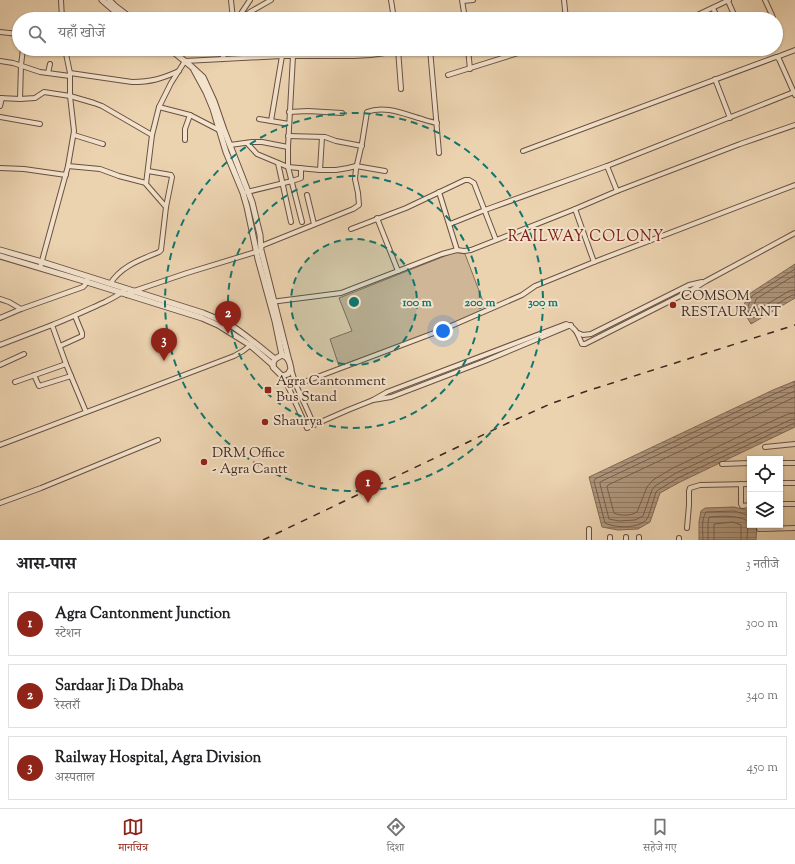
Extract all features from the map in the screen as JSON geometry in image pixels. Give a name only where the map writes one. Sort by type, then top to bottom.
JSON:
[{"type":"street","points":[[61,0],[62,12]]},
{"type":"street","points":[[102,0],[116,12]]},
{"type":"street","points":[[109,0],[122,12]]},
{"type":"street","points":[[232,0],[233,12]]},
{"type":"street","points":[[242,12],[250,0]]},
{"type":"street","points":[[250,12],[271,0]]},
{"type":"street","points":[[391,0],[393,12]]},
{"type":"street","points":[[464,12],[462,1],[473,0]]},
{"type":"street","points":[[564,0],[565,12]]},
{"type":"street","points":[[704,12],[729,0],[733,12]]},
{"type":"street","points":[[765,0],[771,12]]},
{"type":"street","points":[[713,8],[715,12]]},
{"type":"street","points":[[0,32],[12,33]]},
{"type":"street","points":[[783,55],[795,50]]},
{"type":"street","points":[[20,99],[22,56]]},
{"type":"street","points":[[40,268],[66,175],[74,135],[70,96],[70,75],[66,56]]},
{"type":"street","points":[[179,56],[192,67],[206,92],[215,116],[230,145],[260,249],[282,355],[289,361]]},
{"type":"street","points":[[185,61],[282,56],[354,56]]},
{"type":"street","points":[[271,121],[282,56]]},
{"type":"street","points":[[293,56],[289,112],[288,167],[302,222]]},
{"type":"street","points":[[399,56],[402,90]]},
{"type":"street","points":[[431,56],[439,153]]},
{"type":"street","points":[[469,56],[470,69]]},
{"type":"street","points":[[448,75],[510,56]]},
{"type":"street","points":[[450,224],[607,166],[794,94],[778,57],[523,151]]},
{"type":"street","points":[[0,61],[48,73],[132,82],[160,79],[179,71]]},
{"type":"street","points":[[166,207],[146,183],[152,135],[158,107],[185,61]]},
{"type":"street","points":[[48,73],[50,64]]},
{"type":"street","points":[[715,79],[730,118]]},
{"type":"street","points":[[0,106],[1,98],[36,98],[44,92],[70,96],[102,106],[152,135]]},
{"type":"street","points":[[158,107],[190,115],[222,130]]},
{"type":"street","points":[[0,346],[76,316],[124,294],[260,249],[314,224],[353,209],[359,205],[355,179],[356,166],[362,146],[366,113],[368,111],[382,109],[399,112],[437,123]]},
{"type":"street","points":[[289,112],[342,112]]},
{"type":"street","points":[[184,140],[185,129],[190,115]]},
{"type":"street","points":[[0,117],[40,124]]},
{"type":"street","points":[[259,119],[289,124]]},
{"type":"street","points":[[272,302],[341,293],[442,254],[457,250],[471,250],[617,191],[740,144],[795,125]]},
{"type":"street","points":[[222,130],[226,152],[245,193]]},
{"type":"street","points":[[74,135],[103,144]]},
{"type":"street","points":[[288,136],[322,137],[362,146]]},
{"type":"street","points":[[320,170],[322,137]]},
{"type":"street","points":[[230,145],[262,142],[288,147]]},
{"type":"street","points":[[247,143],[257,154],[288,167],[341,170],[356,166],[385,171]]},
{"type":"street","points":[[278,163],[291,222]]},
{"type":"street","points":[[68,166],[100,169],[146,183]]},
{"type":"street","points":[[607,166],[617,191]]},
{"type":"street","points":[[0,168],[24,168],[66,175]]},
{"type":"street","points":[[245,193],[301,178],[301,168]]},
{"type":"street","points":[[110,284],[123,268],[159,252],[160,250],[172,177],[171,175],[148,170]]},
{"type":"street","points":[[351,229],[406,208],[465,180],[472,181],[474,183],[496,240]]},
{"type":"street","points":[[296,386],[442,330],[522,296],[535,286],[594,262],[795,185]]},
{"type":"street","points":[[439,192],[457,250]]},
{"type":"street","points":[[307,195],[314,224]]},
{"type":"street","points":[[574,209],[594,262]]},
{"type":"street","points":[[377,218],[398,271]]},
{"type":"street","points":[[0,256],[40,268],[134,291],[203,313],[232,326],[273,365],[273,367],[281,375],[286,382],[306,428],[373,400],[387,392],[566,324],[571,325],[578,333],[582,344],[585,344],[690,292],[706,281],[795,234]]},
{"type":"street","points":[[0,250],[42,262],[124,294],[202,318],[252,344],[275,359]]},
{"type":"street","points":[[0,318],[83,287],[87,280]]},
{"type":"street","points":[[578,333],[583,335],[591,334],[689,285],[706,281]]},
{"type":"street","points":[[124,294],[126,289]]},
{"type":"street","points":[[0,299],[21,309]]},
{"type":"street","points":[[272,302],[296,386],[314,425]]},
{"type":"street","points":[[60,346],[82,336],[76,316]]},
{"type":"street","points":[[628,316],[631,321]]},
{"type":"street","points":[[52,325],[70,376],[86,412]]},
{"type":"street","points":[[0,445],[234,356],[252,344]]},
{"type":"street","points":[[0,365],[24,354]]},
{"type":"street","points":[[273,365],[275,359],[282,355]]},
{"type":"street","points":[[15,382],[66,364]]},
{"type":"street","points":[[281,375],[288,374],[291,369]]},
{"type":"street","points":[[34,376],[38,385],[41,386],[70,376]]},
{"type":"street","points":[[0,503],[41,488],[158,440]]},
{"type":"street","points":[[765,447],[795,444]]},
{"type":"street","points":[[722,464],[747,463]]},
{"type":"street","points":[[783,463],[795,463]]},
{"type":"street","points":[[783,483],[795,483]]},
{"type":"street","points":[[741,484],[741,504],[742,506],[747,505]]},
{"type":"street","points":[[687,528],[690,488],[700,485],[747,484]]},
{"type":"street","points":[[783,504],[795,504]]},
{"type":"street","points":[[783,528],[795,528]]},
{"type":"street","points":[[589,529],[589,540]]},
{"type":"shaded area","points":[[455,252],[465,254],[486,309],[436,331],[339,366],[330,339],[352,331],[339,298]]},
{"type":"water","points":[[795,264],[795,298],[751,324],[742,309],[749,294]]},
{"type":"water","points":[[795,381],[795,427],[660,493],[650,522],[638,529],[618,530],[602,527],[589,477]]},
{"type":"water","points":[[734,507],[747,510],[747,528],[757,528],[756,540],[699,540],[699,522],[701,511],[705,508]]},
{"type":"railway","points":[[263,540],[550,404],[795,325]]},
{"type":"place","name":"COMSOM RESTAURANT","points":[[673,305]]},
{"type":"place","name":"Sardaar Ji Da Dhaba","points":[[228,334]]},
{"type":"place","name":"Railway Hospital, Agra Division","points":[[164,361]]},
{"type":"place","name":"Agra Cantonment Bus Stand","points":[[268,390]]},
{"type":"place","name":"Shaurya","points":[[265,422]]},
{"type":"place","name":"DRM Office - Agra Cantt","points":[[204,462]]},
{"type":"place","name":"Agra Cantonment Junction","points":[[368,503]]},
{"type":"district","name":"RAILWAY COLONY","points":[[586,237]]}]
